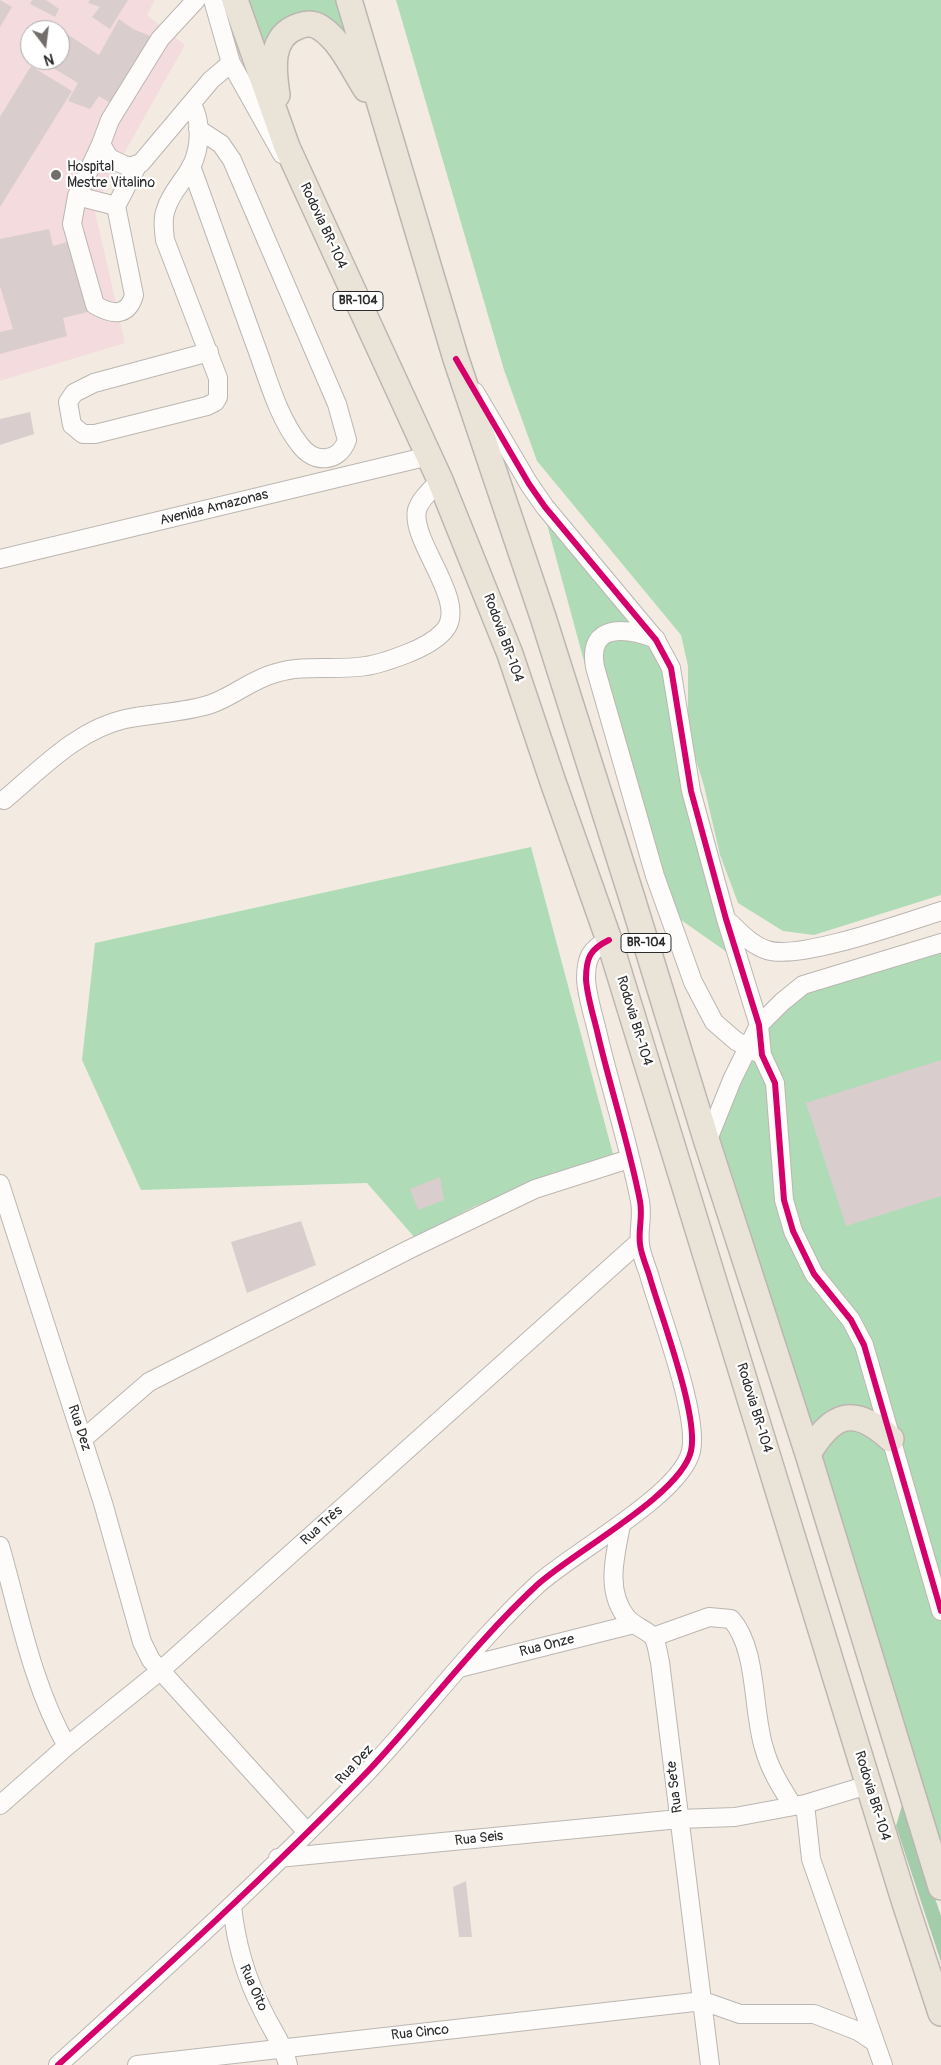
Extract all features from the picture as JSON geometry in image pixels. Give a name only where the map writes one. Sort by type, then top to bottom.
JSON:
[{"type":"highway","name":"Rodovia BR-104","points":[[235,0],[287,147],[440,480],[510,654],[552,782],[609,940],[868,1785],[941,2013]]},
{"type":"highway","name":"BR-104","points":[[349,0],[456,359],[543,617],[707,1142],[808,1454],[941,1887]]},
{"type":"highway","points":[[287,147],[275,78],[275,53],[284,34],[304,24],[319,26],[333,39],[385,122]]},
{"type":"highway","points":[[808,1454],[826,1428],[844,1419],[871,1423],[891,1439]]},
{"type":"street","points":[[196,0],[160,39],[110,120],[78,196],[72,224],[95,305],[113,314],[122,312],[127,308],[134,295],[116,206],[137,166],[192,105],[211,80],[231,63]]},
{"type":"street","points":[[213,0],[231,63],[274,144],[302,181]]},
{"type":"street","points":[[192,105],[200,122],[191,166],[170,197],[165,211],[164,231],[209,352],[220,386],[218,397],[212,404],[95,434],[83,434],[72,425],[68,402],[74,393],[79,390],[118,376],[209,352]]},
{"type":"street","points":[[191,166],[286,422],[301,447],[311,455],[321,459],[334,456],[341,452],[347,440],[337,404],[232,160],[221,144],[198,129]]},
{"type":"street","points":[[101,144],[110,158],[129,166],[137,166]]},
{"type":"street","points":[[78,196],[116,206]]},
{"type":"street","points":[[456,359],[529,484],[656,640],[671,668],[692,791],[726,919],[759,1025],[755,1051],[707,1142]]},
{"type":"street","name":"Avenida Amazonas","points":[[0,559],[429,456]]},
{"type":"street","points":[[4,800],[75,741],[106,725],[124,719],[210,704],[263,677],[277,672],[308,668],[357,667],[381,663],[409,653],[435,640],[447,628],[451,614],[446,595],[418,525],[417,510],[440,480]]},
{"type":"street","points":[[656,640],[636,631],[609,632],[602,635],[594,648],[595,667],[655,876],[693,982],[714,1022],[755,1051],[772,1074],[778,1095],[784,1200],[793,1231],[814,1274],[857,1329],[864,1344],[941,1611]]},
{"type":"street","points":[[726,919],[749,941],[767,950],[784,954],[821,946],[941,912]]},
{"type":"street","name":"Rua Dez","points":[[58,2065],[232,1906],[278,1858],[307,1832],[371,1767],[490,1632],[555,1570],[621,1525],[670,1484],[686,1464],[691,1450],[691,1421],[639,1242],[640,1206],[586,980],[592,950],[609,940]]},
{"type":"street","points":[[759,1025],[803,985],[941,943]]},
{"type":"street","points":[[83,1439],[149,1382],[410,1249],[535,1189],[629,1159]]},
{"type":"street","name":"Rua Dez","points":[[0,1184],[83,1439],[142,1642],[151,1660],[307,1832]]},
{"type":"street","name":"Rua Três","points":[[0,1804],[160,1670],[639,1242]]},
{"type":"street","points":[[621,1525],[612,1575],[622,1610],[634,1624],[654,1637],[708,1617],[731,1619],[740,1629],[746,1649],[763,1747],[774,1777],[799,1805],[811,1859],[873,2041],[883,2065]]},
{"type":"street","points":[[0,1546],[38,1681],[57,1729],[67,1746]]},
{"type":"street","name":"Rua Onze","points":[[459,1668],[634,1624]]},
{"type":"street","name":"Rua Sete","points":[[654,1637],[660,1662],[710,2065]]},
{"type":"street","name":"Rua Seis","points":[[278,1858],[679,1818],[736,1817],[799,1805],[868,1785]]},
{"type":"street","name":"Rua Oito","points":[[232,1906],[237,1942],[248,1980],[286,2057]]},
{"type":"street","points":[[703,2001],[740,2014],[814,2014],[858,2031],[873,2041]]},
{"type":"street","name":"Rua Cinco","points":[[137,2065],[286,2057],[703,2001]]},
{"type":"shaded area","name":"Hospital Mestre Vitalino","points":[[0,0],[155,0],[147,15],[185,45],[94,207],[125,343],[0,381]]},
{"type":"green space","points":[[235,0],[359,0],[393,101],[352,45],[316,18],[268,64]]},
{"type":"green space","points":[[396,0],[941,0],[941,895],[814,935],[783,931],[738,903],[720,855],[704,786],[688,734],[688,666],[681,635],[537,461],[504,370]]},
{"type":"green space","points":[[545,517],[636,623],[614,626],[591,633],[585,665]]},
{"type":"green space","points":[[614,636],[649,642],[662,662],[678,754],[728,953],[674,915],[598,660],[603,644]]},
{"type":"green space","points":[[531,847],[613,1154],[475,1206],[415,1238],[367,1183],[141,1190],[82,1060],[95,943]]},
{"type":"green space","points":[[941,945],[941,1870],[716,1141],[751,1045],[805,988]]},
{"type":"green space","points":[[903,1802],[941,1916],[941,1962],[896,1826]]},
{"type":"building","points":[[0,0],[12,7],[0,27]]},
{"type":"building","points":[[32,0],[46,0],[59,9],[55,17],[30,4]]},
{"type":"building","points":[[90,0],[128,0],[110,29],[92,17],[100,7],[88,3]]},
{"type":"building","points":[[119,19],[133,29],[155,38],[112,104],[99,96],[90,109],[68,101],[78,83],[57,70],[70,70],[70,36],[99,55]]},
{"type":"building","points":[[29,70],[38,70],[72,91],[0,207],[0,117]]},
{"type":"building","points":[[49,229],[53,246],[74,240],[92,311],[63,318],[67,336],[0,354],[0,332],[13,329],[0,286],[0,239]]},
{"type":"building","points":[[30,412],[34,434],[0,445],[0,419]]},
{"type":"building","points":[[941,1060],[941,1196],[846,1226],[806,1103]]},
{"type":"building","points":[[440,1177],[444,1200],[418,1210],[410,1189]]},
{"type":"building","points":[[301,1221],[316,1265],[247,1293],[231,1242]]},
{"type":"building","points":[[466,1881],[472,1937],[459,1937],[453,1887]]},
{"type":"cycle path","points":[[456,359],[529,484],[545,507],[656,640],[671,668],[691,791],[726,919],[759,1025],[762,1055],[775,1083],[784,1200],[793,1231],[814,1274],[851,1320],[864,1345],[941,1611]]},
{"type":"cycle path","points":[[58,2065],[216,1920],[332,1808],[390,1747],[493,1629],[537,1585],[647,1504],[668,1486],[683,1468],[691,1451],[690,1415],[678,1366],[642,1252],[640,1201],[631,1159],[591,1007],[586,979],[590,955],[597,947],[609,940]]},
{"type":"place","name":"Hospital Mestre Vitalino","points":[[56,175]]}]
